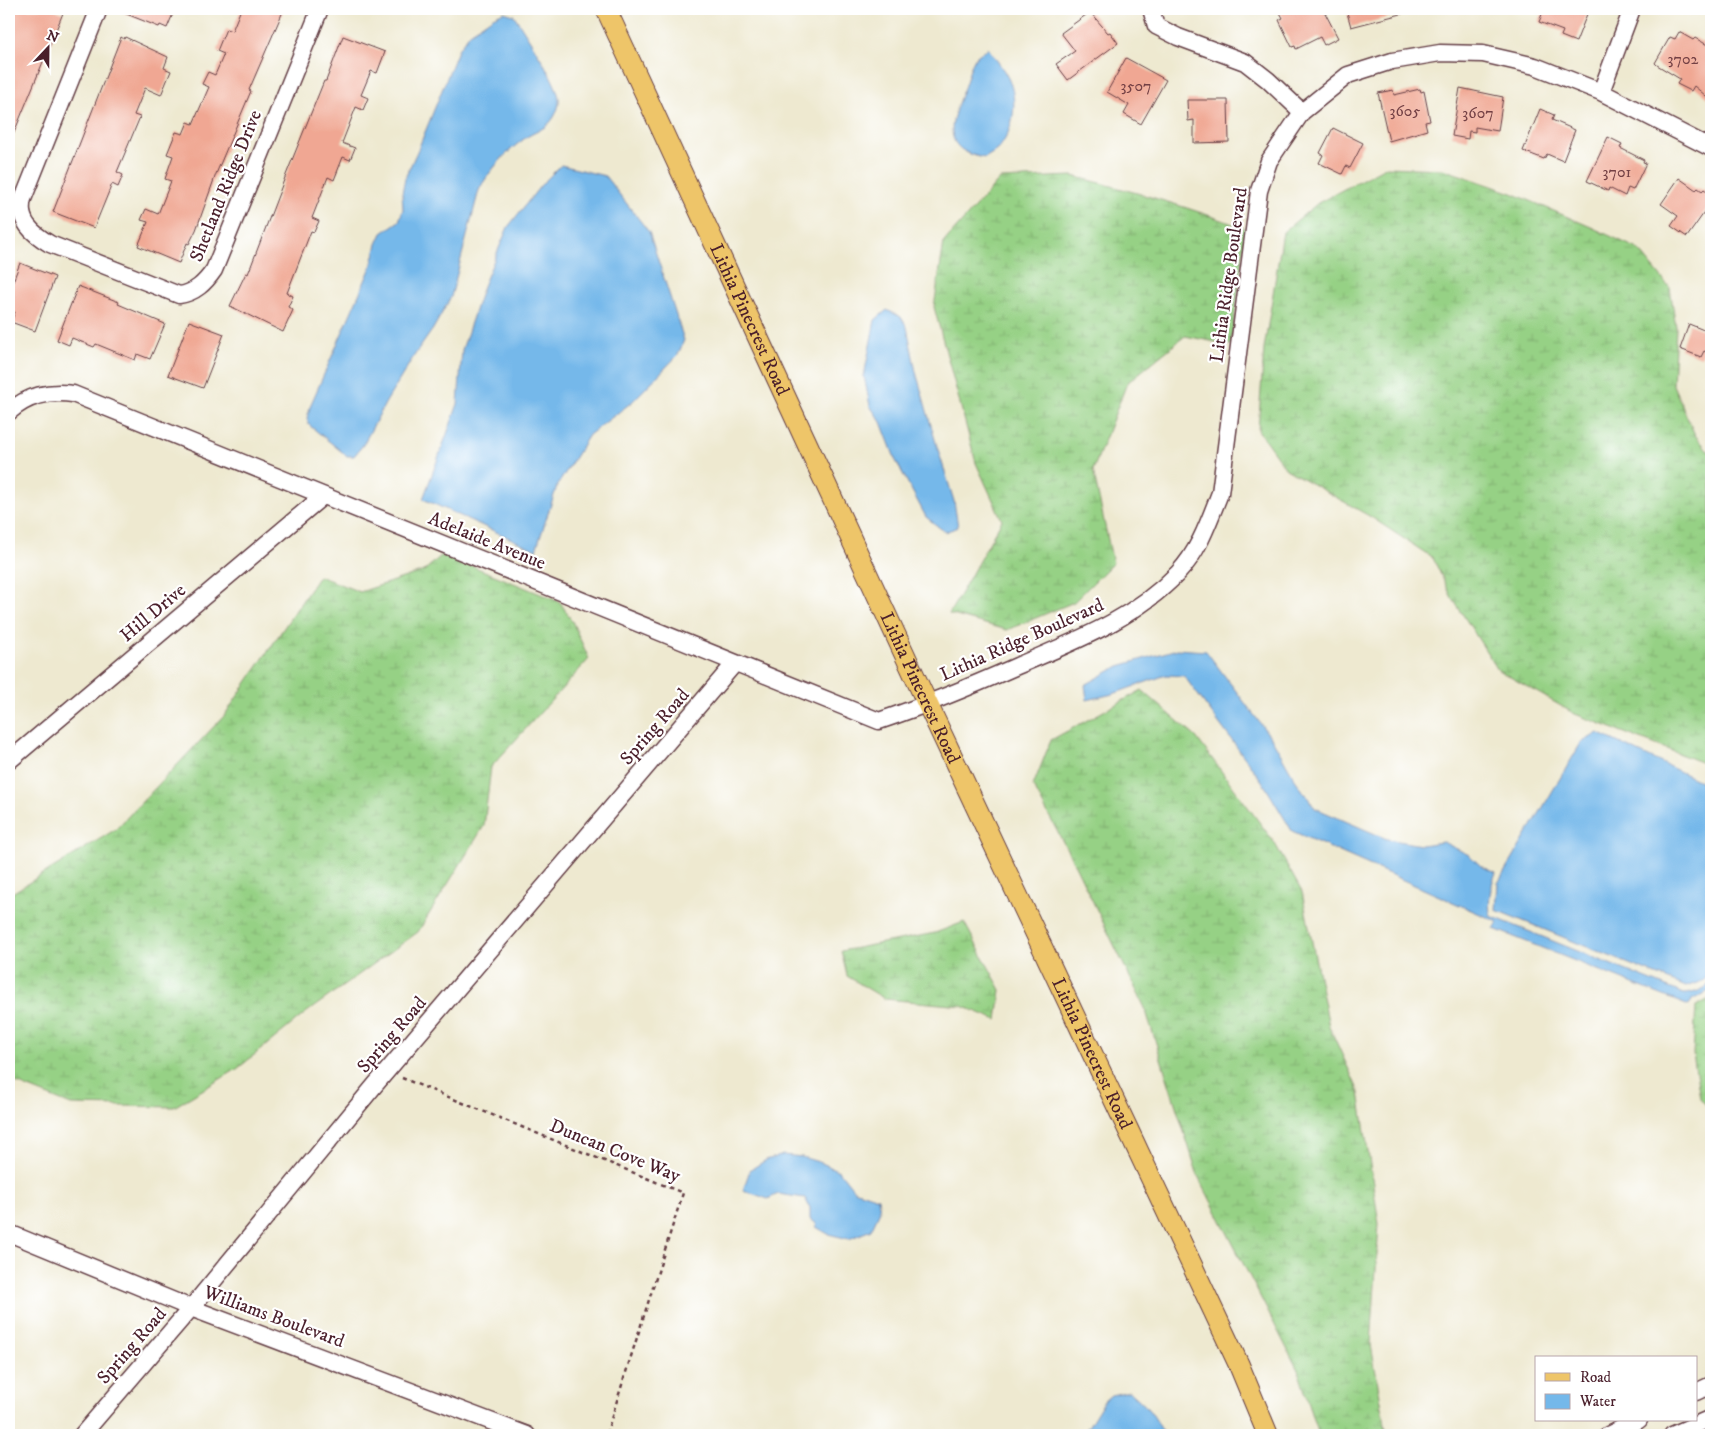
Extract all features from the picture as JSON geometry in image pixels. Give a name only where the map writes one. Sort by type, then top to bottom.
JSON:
[{"type":"main road","name":"Lithia Pinecrest Road","points":[[606,9],[928,705],[1239,1365],[1268,1435]]},
{"type":"main road","name":"Lithia Pinecrest Road","points":[[1239,1365],[1281,1435]]},
{"type":"street","name":"Shetland Ridge Drive","points":[[99,9],[20,208],[31,232],[50,244],[179,295],[195,290],[214,270],[320,9]]},
{"type":"street","points":[[1151,9],[1156,26],[1178,37],[1245,62],[1268,80],[1302,112]]},
{"type":"street","points":[[1601,92],[1632,9]]},
{"type":"street","name":"Lithia Ridge Boulevard","points":[[928,705],[1098,631],[1148,600],[1179,572],[1202,539],[1220,493],[1259,191],[1269,160],[1302,112],[1348,75],[1392,61],[1440,53],[1483,54],[1535,66],[1601,92],[1711,148]]},
{"type":"street","name":"Adelaide Avenue","points":[[9,412],[31,397],[44,393],[73,394],[880,721],[928,705]]},
{"type":"street","name":"Hill Drive","points":[[9,761],[323,496]]},
{"type":"street","name":"Spring Road","points":[[82,1435],[191,1308],[386,1072],[736,663]]},
{"type":"street","name":"Williams Boulevard","points":[[9,1233],[191,1308],[527,1435]]},
{"type":"street","points":[[1698,1391],[1711,1385]]},
{"type":"street","points":[[1672,1435],[1711,1418]]},
{"type":"street","points":[[1608,1435],[1635,1422]]},
{"type":"path","name":"Duncan Cove Way","points":[[386,1072],[683,1193],[606,1435]]},
{"type":"green space","points":[[1385,167],[1443,169],[1512,193],[1638,249],[1670,288],[1676,327],[1673,385],[1695,435],[1711,454],[1711,766],[1575,714],[1498,670],[1451,596],[1433,558],[1371,517],[1286,469],[1258,430],[1264,349],[1283,232],[1318,203]]},
{"type":"green space","points":[[1073,176],[1161,200],[1246,229],[1231,345],[1185,336],[1127,383],[1093,470],[1113,563],[1074,602],[1007,630],[949,614],[1002,520],[976,463],[934,307],[944,242],[1000,179]]},
{"type":"green space","points":[[443,554],[560,602],[572,621],[589,659],[491,767],[484,826],[418,932],[307,1012],[237,1069],[174,1107],[71,1105],[9,1080],[9,895],[116,829],[224,716],[319,576],[360,592],[424,571]]},
{"type":"green space","points":[[1142,690],[1196,737],[1274,842],[1302,892],[1329,1026],[1359,1092],[1379,1224],[1371,1345],[1387,1435],[1319,1435],[1298,1370],[1198,1176],[1145,1008],[1070,855],[1033,786],[1051,740]]},
{"type":"green space","points":[[964,922],[1001,990],[997,1020],[962,1006],[885,999],[847,976],[841,951],[935,933]]},
{"type":"green space","points":[[1711,998],[1711,1111],[1700,1098],[1693,1054],[1696,1006]]},
{"type":"water","points":[[504,12],[514,15],[546,68],[557,90],[559,104],[557,110],[549,123],[517,144],[504,156],[483,183],[479,190],[451,297],[433,329],[386,402],[363,445],[354,456],[347,456],[309,425],[307,418],[311,404],[371,267],[382,233],[399,221],[403,209],[402,193],[405,178],[459,48],[470,33],[493,17]]},
{"type":"water","points":[[988,48],[1008,78],[1014,105],[1008,133],[997,150],[985,158],[970,154],[960,148],[952,133],[955,113],[972,64],[977,56]]},
{"type":"water","points":[[561,165],[605,176],[649,232],[684,340],[678,355],[632,402],[589,435],[557,486],[536,550],[423,499],[458,404],[462,350],[483,286],[508,227],[541,185]]},
{"type":"water","points":[[887,310],[901,317],[907,327],[916,372],[954,501],[958,527],[945,532],[926,517],[896,461],[881,422],[870,406],[864,376],[875,320]]},
{"type":"water","points":[[1177,649],[1206,651],[1272,739],[1296,781],[1315,808],[1387,839],[1421,845],[1443,842],[1469,855],[1481,866],[1496,873],[1490,894],[1489,907],[1491,916],[1684,994],[1699,991],[1711,983],[1709,991],[1692,1000],[1689,1006],[1494,929],[1498,922],[1292,831],[1262,781],[1184,676],[1166,675],[1113,694],[1087,700],[1085,685],[1119,666]]},
{"type":"water","points":[[1598,733],[1702,782],[1711,789],[1711,967],[1705,980],[1686,987],[1496,910],[1498,883],[1581,743]]},
{"type":"water","points":[[783,1155],[802,1157],[822,1163],[839,1171],[854,1190],[878,1198],[880,1211],[871,1230],[849,1239],[828,1234],[816,1227],[817,1224],[810,1219],[810,1208],[805,1198],[778,1194],[768,1199],[743,1190],[750,1170],[766,1160]]},
{"type":"water","points":[[1129,1391],[1150,1411],[1164,1435],[1083,1435],[1104,1401],[1111,1395]]},
{"type":"building","points":[[14,9],[53,9],[63,13],[9,145],[9,21]]},
{"type":"building","points":[[114,9],[175,9],[167,28],[160,25],[159,27]]},
{"type":"building","points":[[241,9],[284,9],[249,90],[251,91],[216,174],[196,230],[189,244],[187,243],[179,263],[138,246],[148,222],[141,220],[146,209],[158,214],[171,181],[165,179],[173,156],[167,154],[176,132],[183,134],[188,122],[193,124],[209,87],[202,84],[208,72],[215,75],[224,54],[217,51],[226,29],[232,31]]},
{"type":"building","points":[[1278,9],[1323,9],[1338,38],[1324,45],[1320,37],[1296,49],[1295,46],[1292,47],[1279,20],[1283,18]]},
{"type":"building","points":[[1346,9],[1404,9],[1405,13],[1351,27]]},
{"type":"building","points":[[1544,9],[1589,9],[1576,42],[1561,36],[1563,31],[1539,22]]},
{"type":"building","points":[[1090,12],[1118,43],[1068,80],[1056,64],[1075,51],[1061,33]]},
{"type":"building","points":[[1679,32],[1711,47],[1711,100],[1694,86],[1691,91],[1677,84],[1680,79],[1655,63],[1670,37],[1675,39]]},
{"type":"building","points":[[343,36],[385,52],[377,73],[371,71],[361,95],[368,98],[363,110],[356,107],[342,143],[355,148],[350,160],[343,157],[334,180],[328,177],[312,218],[319,221],[314,232],[311,231],[287,293],[293,296],[288,307],[293,310],[283,332],[230,306],[246,273],[248,274]]},
{"type":"building","points":[[121,37],[124,39],[125,37],[168,57],[164,68],[171,71],[161,95],[145,88],[134,115],[140,117],[117,172],[123,175],[118,187],[112,184],[94,228],[53,212]]},
{"type":"building","points":[[1126,58],[1166,80],[1141,124],[1124,114],[1129,105],[1107,92]]},
{"type":"building","points":[[1460,88],[1503,97],[1498,131],[1475,127],[1475,132],[1469,131],[1468,139],[1452,136]]},
{"type":"building","points":[[1420,89],[1421,92],[1424,91],[1430,121],[1425,122],[1427,130],[1389,141],[1378,93],[1393,90],[1394,95]]},
{"type":"building","points":[[1187,100],[1228,100],[1229,142],[1194,143],[1194,120],[1188,121]]},
{"type":"building","points":[[1540,109],[1554,115],[1552,120],[1575,130],[1563,161],[1547,154],[1544,159],[1523,151]]},
{"type":"building","points":[[1333,128],[1363,143],[1350,168],[1346,166],[1342,174],[1319,163],[1323,155],[1320,153]]},
{"type":"building","points":[[1608,137],[1622,144],[1620,148],[1644,160],[1643,162],[1646,163],[1633,190],[1628,188],[1625,196],[1609,188],[1608,191],[1587,181]]},
{"type":"building","points":[[1679,178],[1696,190],[1698,188],[1702,191],[1704,189],[1711,194],[1711,203],[1687,237],[1671,226],[1678,216],[1661,204]]},
{"type":"building","points":[[20,263],[55,277],[35,331],[11,322],[15,312],[9,309],[9,292]]},
{"type":"building","points":[[78,286],[119,302],[118,304],[165,324],[150,359],[137,354],[135,360],[96,344],[94,347],[72,338],[69,345],[57,340]]},
{"type":"building","points":[[189,321],[224,334],[203,388],[168,375]]},
{"type":"building","points":[[1689,324],[1711,333],[1711,354],[1704,351],[1701,357],[1680,349]]}]
